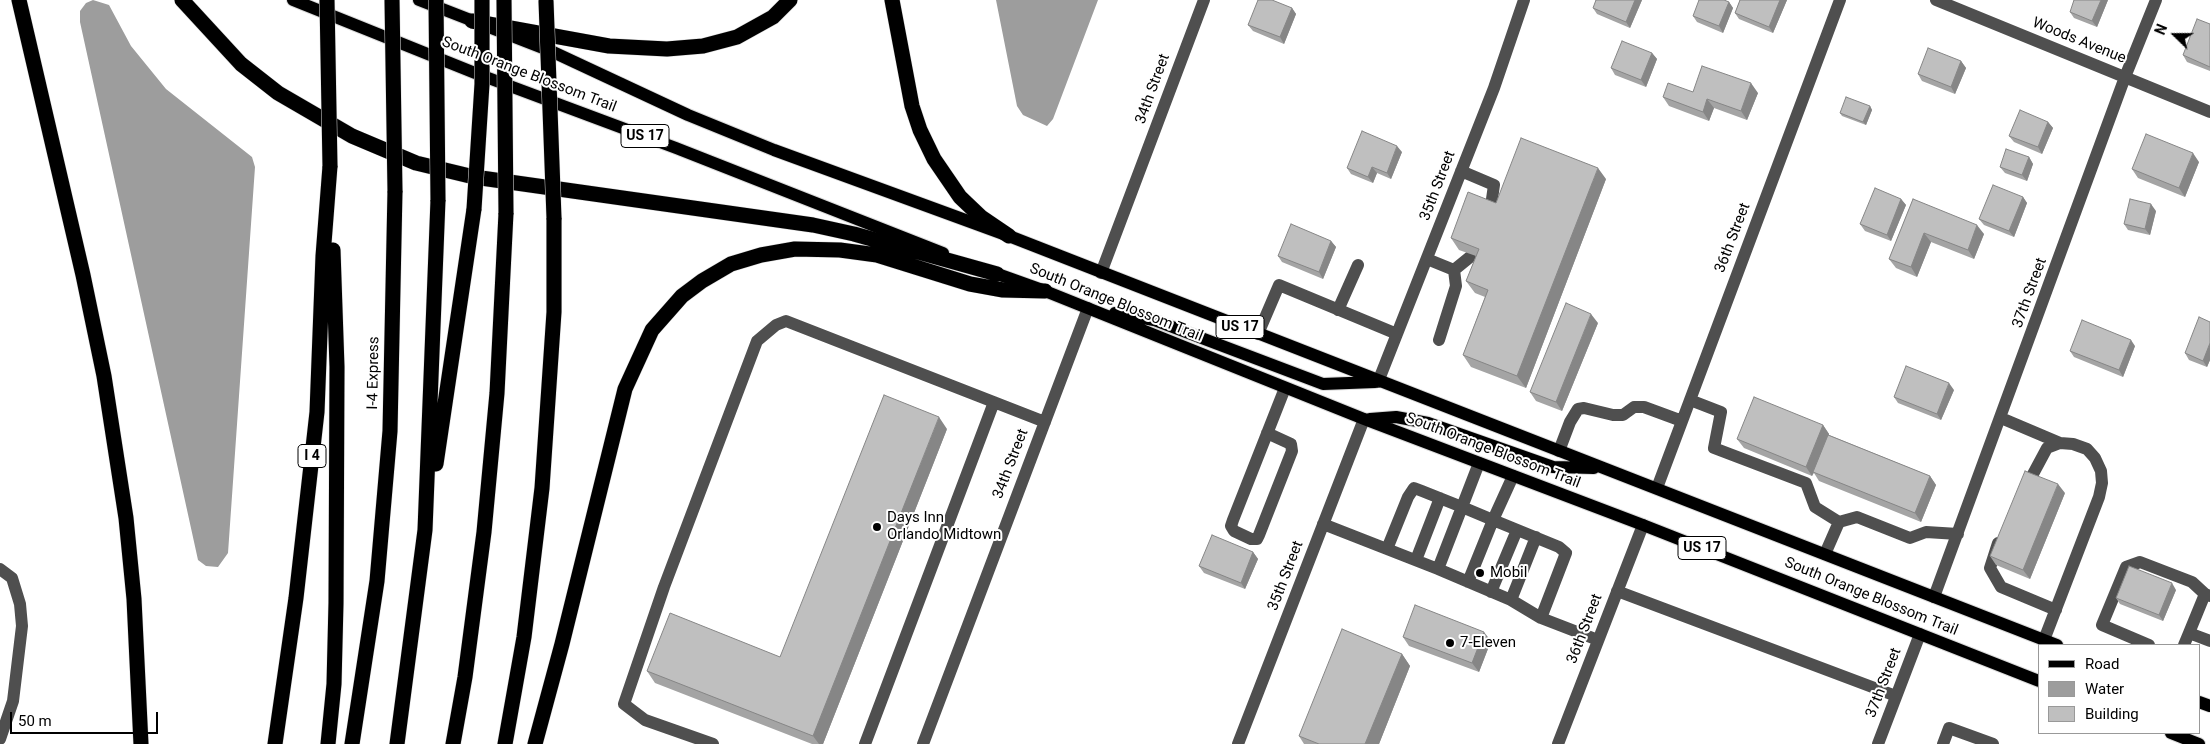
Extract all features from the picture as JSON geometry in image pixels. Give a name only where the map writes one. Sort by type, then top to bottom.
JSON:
[{"type":"highway","points":[[19,0],[83,275],[104,376],[126,518],[134,599],[141,744]]},
{"type":"highway","points":[[182,0],[241,64],[278,93],[352,136],[416,162],[474,177],[821,227],[997,274]]},
{"type":"highway","name":"I 4","points":[[275,744],[296,598],[317,412],[323,256],[330,166],[327,0]]},
{"type":"highway","name":"I-4 Express","points":[[352,744],[377,581],[390,431],[395,191],[392,0]]},
{"type":"highway","points":[[425,530],[438,200],[436,0]]},
{"type":"highway","points":[[397,744],[425,530],[474,209],[482,84],[482,0]]},
{"type":"highway","points":[[453,744],[484,532],[497,393],[506,213],[504,0]]},
{"type":"highway","points":[[505,744],[524,637],[541,505],[554,312],[554,218],[546,0]]},
{"type":"highway","points":[[472,21],[609,46],[667,49],[703,46],[737,37],[773,17],[790,0]]},
{"type":"highway","points":[[892,0],[912,106],[920,130],[934,159],[960,197],[981,217],[1008,236]]},
{"type":"highway","points":[[328,744],[334,684],[336,603],[336,367],[330,166]]},
{"type":"highway","points":[[535,744],[583,563],[625,389],[652,330],[682,296],[702,280],[731,264],[761,255],[795,250],[849,250],[877,254],[970,284],[1003,290],[1045,291]]},
{"type":"main road","name":"South Orange Blossom Trail","points":[[293,0],[475,73],[676,148],[1045,291],[1364,420],[1643,525],[2038,681]]},
{"type":"main road","name":"South Orange Blossom Trail","points":[[419,0],[553,52],[688,115],[774,150],[1008,236],[1378,382],[1657,488],[2054,644]]},
{"type":"main road","points":[[1088,308],[1154,320],[1323,384],[1378,382]]},
{"type":"main road","points":[[1364,420],[1396,417],[1428,423],[1553,466],[1607,469]]},
{"type":"main road","points":[[2174,734],[2199,744]]},
{"type":"street","name":"34th Street","points":[[1102,273],[1204,0]]},
{"type":"street","name":"35th Street","points":[[1378,382],[1494,88],[1524,0]]},
{"type":"street","name":"36th Street","points":[[1657,488],[1840,0]]},
{"type":"street","name":"Woods Avenue","points":[[1936,0],[2210,112]]},
{"type":"street","name":"37th Street","points":[[1934,597],[2125,77],[2156,0]]},
{"type":"street","points":[[1461,171],[1494,184],[1491,206]]},
{"type":"street","points":[[1454,270],[1470,256]]},
{"type":"street","points":[[1427,259],[1454,270]]},
{"type":"street","points":[[1338,310],[1358,265]]},
{"type":"street","points":[[1440,340],[1456,286],[1454,270]]},
{"type":"street","points":[[1258,334],[1279,285],[1397,334]]},
{"type":"street","name":"34th Street","points":[[923,744],[1088,308]]},
{"type":"street","points":[[713,744],[645,720],[624,704],[664,587],[757,341],[776,325],[786,321],[1045,422]]},
{"type":"street","points":[[1267,433],[1291,444],[1292,452],[1259,535],[1257,539],[1251,539],[1234,532],[1232,526],[1267,433],[1284,388]]},
{"type":"street","points":[[1690,400],[1721,412],[1714,448],[1806,483],[1815,507],[1839,522],[1857,517],[1910,538],[1926,532],[1958,534]]},
{"type":"street","points":[[865,744],[994,402]]},
{"type":"street","points":[[1559,451],[1570,422],[1578,408],[1613,415],[1623,415],[1634,407],[1644,407],[1682,421]]},
{"type":"street","points":[[2001,418],[2060,443],[2073,444],[2087,449],[2095,458],[2101,471],[2102,483],[2099,498],[2044,640]]},
{"type":"street","name":"35th Street","points":[[1238,744],[1364,420]]},
{"type":"street","points":[[2018,501],[2047,448],[2060,443]]},
{"type":"street","points":[[1438,569],[1479,463]]},
{"type":"street","points":[[1468,582],[1513,476]]},
{"type":"street","points":[[1387,549],[1408,497],[1414,488],[1559,547],[1566,553],[1541,618]]},
{"type":"street","points":[[1416,560],[1440,498]]},
{"type":"street","points":[[1825,554],[1839,522]]},
{"type":"street","points":[[1323,524],[1438,569],[1511,600],[1541,618],[1598,640]]},
{"type":"street","name":"36th Street","points":[[1558,744],[1643,525]]},
{"type":"street","points":[[1491,592],[1517,530]]},
{"type":"street","points":[[2002,535],[1990,568],[2001,587],[2056,610]]},
{"type":"street","points":[[1511,600],[1536,537]]},
{"type":"street","points":[[2146,644],[2102,625],[2126,567],[2140,562],[2192,582],[2207,595],[2184,644]]},
{"type":"street","points":[[0,569],[12,578],[20,604],[22,626],[13,701],[0,740]]},
{"type":"street","points":[[1618,591],[1896,696]]},
{"type":"street","points":[[2116,644],[2121,633]]},
{"type":"street","points":[[2189,633],[2210,641]]},
{"type":"street","name":"37th Street","points":[[1878,744],[1920,634]]},
{"type":"street","points":[[1943,744],[1949,728],[1993,744]]},
{"type":"water","points":[[93,0],[109,5],[131,46],[166,89],[252,157],[255,167],[228,553],[218,567],[206,566],[198,560],[80,22],[80,11],[86,3]]},
{"type":"water","points":[[996,0],[1098,0],[1053,119],[1047,126],[1023,115],[1017,106]]},
{"type":"building","points":[[1258,0],[1272,0],[1292,8],[1280,37],[1248,25]]},
{"type":"building","points":[[1596,0],[1635,0],[1626,22],[1593,8]]},
{"type":"building","points":[[1699,0],[1724,0],[1729,2],[1719,26],[1693,16]]},
{"type":"building","points":[[1740,0],[1780,0],[1769,27],[1735,13]]},
{"type":"building","points":[[2074,0],[2101,0],[2092,21],[2070,12]]},
{"type":"building","points":[[2197,19],[2210,24],[2210,67],[2183,55]]},
{"type":"building","points":[[1622,41],[1652,53],[1641,80],[1611,68]]},
{"type":"building","points":[[1928,48],[1961,61],[1951,87],[1918,74]]},
{"type":"building","points":[[1702,66],[1751,83],[1741,111],[1707,99],[1703,112],[1663,97],[1668,83],[1693,92]]},
{"type":"building","points":[[1846,97],[1870,106],[1863,122],[1840,113]]},
{"type":"building","points":[[2020,110],[2048,122],[2038,147],[2009,136]]},
{"type":"building","points":[[1362,131],[1397,146],[1387,173],[1372,167],[1368,177],[1347,168]]},
{"type":"building","points":[[2146,134],[2193,153],[2179,188],[2132,169]]},
{"type":"building","points":[[1521,138],[1598,168],[1517,376],[1463,355],[1488,290],[1466,281],[1479,249],[1451,238],[1468,192],[1496,203]]},
{"type":"building","points":[[2006,149],[2029,157],[2022,175],[2000,167]]},
{"type":"building","points":[[1993,185],[2023,197],[2009,231],[1979,219]]},
{"type":"building","points":[[1875,188],[1901,199],[1887,235],[1860,224]]},
{"type":"building","points":[[1913,199],[1977,225],[1968,250],[1924,233],[1911,267],[1889,259]]},
{"type":"building","points":[[2130,199],[2151,204],[2145,229],[2124,224]]},
{"type":"building","points":[[1291,224],[1331,241],[1319,272],[1278,256]]},
{"type":"building","points":[[1566,303],[1591,314],[1556,402],[1530,392]]},
{"type":"building","points":[[2199,317],[2210,322],[2210,343],[2203,361],[2185,353]]},
{"type":"building","points":[[2082,320],[2131,340],[2119,370],[2070,351]]},
{"type":"building","points":[[1906,366],[1949,383],[1937,414],[1894,397]]},
{"type":"building","name":"Days Inn Orlando Midtown","points":[[884,395],[939,417],[813,736],[647,671],[670,613],[780,657]]},
{"type":"building","points":[[1754,397],[1823,425],[1806,467],[1737,439]]},
{"type":"building","points":[[1828,435],[1930,476],[1915,513],[1813,472]]},
{"type":"building","points":[[2025,471],[2058,484],[2023,570],[1990,556]]},
{"type":"building","points":[[1212,535],[1253,552],[1241,583],[1199,566]]},
{"type":"building","points":[[2129,566],[2172,583],[2159,615],[2116,598]]},
{"type":"building","name":"7-Eleven","points":[[1415,605],[1484,632],[1472,663],[1403,637]]},
{"type":"building","points":[[1342,629],[1402,654],[1365,744],[1319,744],[1299,736]]},
{"type":"place","name":"Days Inn Orlando Midtown","points":[[877,527]]},
{"type":"place","name":"Mobil","points":[[1480,573]]},
{"type":"place","name":"7-Eleven","points":[[1450,643]]}]
